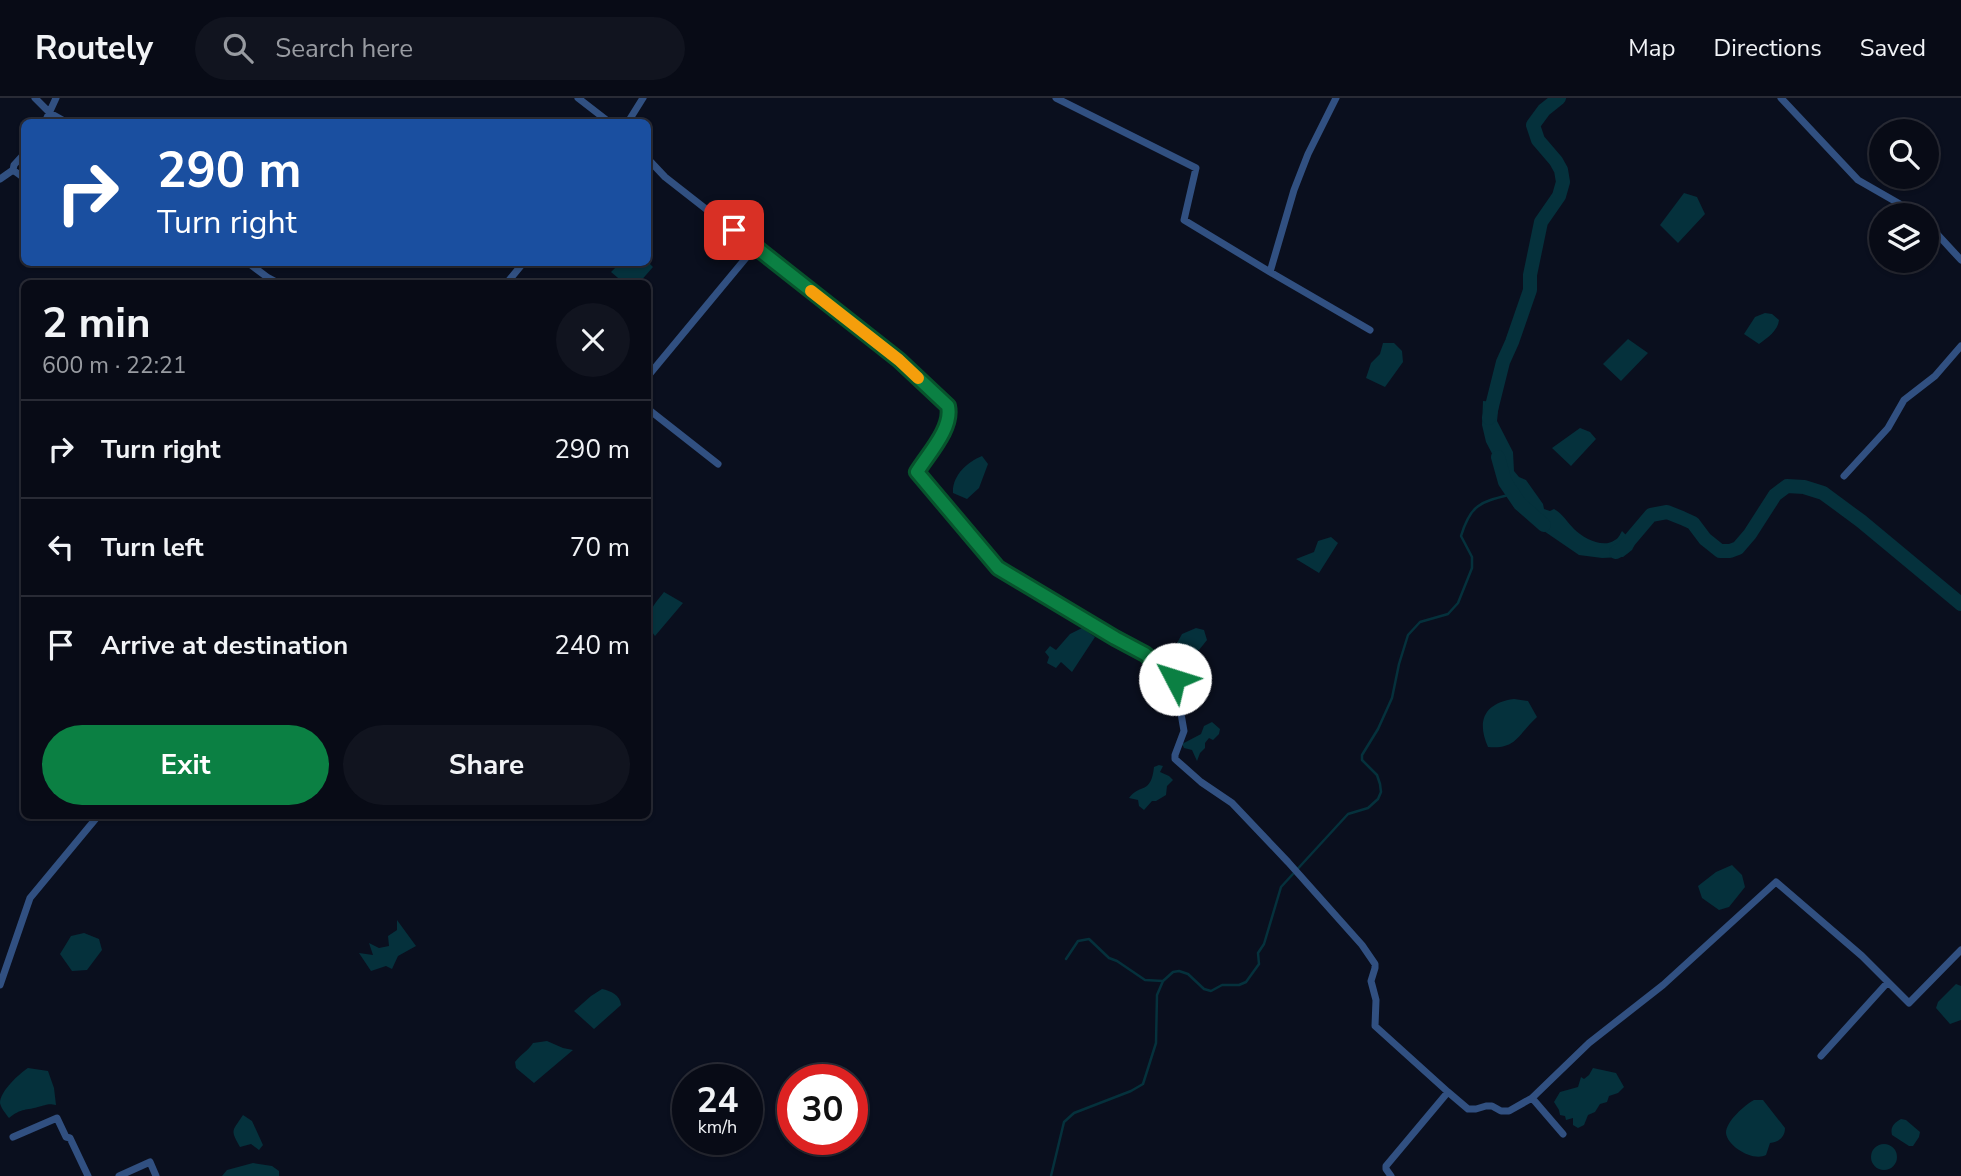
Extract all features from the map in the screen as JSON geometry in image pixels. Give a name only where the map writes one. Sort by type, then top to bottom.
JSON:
[{"type":"street","points":[[35,98],[50,113],[61,119]]},
{"type":"street","points":[[47,119],[57,98]]},
{"type":"street","points":[[578,98],[605,119]]},
{"type":"street","points":[[630,119],[643,98]]},
{"type":"street","points":[[1056,98],[1196,168],[1184,220],[1370,330]]},
{"type":"street","points":[[1270,272],[1294,190],[1308,154],[1336,98]]},
{"type":"street","points":[[1781,98],[1858,180],[1898,203]]},
{"type":"street","points":[[0,179],[13,170],[21,157]]},
{"type":"street","points":[[651,162],[665,177],[899,360],[948,406],[949,414],[937,444],[917,472],[998,568],[1145,654],[1175,679],[1184,731],[1175,759],[1201,782],[1232,803],[1362,945],[1376,968],[1371,981],[1376,1000],[1375,1026],[1468,1109],[1492,1106],[1501,1111],[1509,1111],[1532,1098],[1589,1043],[1663,985],[1776,882],[1862,956],[1909,1003],[1961,950]]},
{"type":"street","points":[[13,170],[21,176]]},
{"type":"street","points":[[1939,236],[1961,260]]},
{"type":"street","points":[[651,372],[755,247]]},
{"type":"street","points":[[252,266],[273,280]]},
{"type":"street","points":[[509,280],[521,266]]},
{"type":"street","points":[[1844,476],[1888,428],[1904,400],[1935,376],[1961,346]]},
{"type":"street","points":[[651,411],[718,464]]},
{"type":"street","points":[[0,985],[30,898],[96,819]]},
{"type":"street","points":[[1821,1056],[1888,982]]},
{"type":"street","points":[[1391,1176],[1385,1169],[1386,1166],[1448,1092]]},
{"type":"street","points":[[1532,1098],[1563,1134]]},
{"type":"street","points":[[13,1137],[57,1118],[88,1176]]},
{"type":"street","points":[[119,1176],[150,1162],[156,1176]]},
{"type":"water","points":[[1684,193],[1697,197],[1705,214],[1678,243],[1660,225]]},
{"type":"water","points":[[617,266],[653,267],[642,280],[620,280],[611,272]]},
{"type":"water","points":[[1765,313],[1772,314],[1779,320],[1769,337],[1759,344],[1744,334],[1755,317]]},
{"type":"water","points":[[1628,339],[1648,353],[1621,381],[1603,364]]},
{"type":"water","points":[[1383,343],[1394,343],[1402,351],[1403,362],[1385,387],[1366,378],[1371,363],[1380,354]]},
{"type":"water","points":[[1483,401],[1499,402],[1497,421],[1513,452],[1514,471],[1526,480],[1544,509],[1554,509],[1578,532],[1599,543],[1618,538],[1622,531],[1635,544],[1632,550],[1623,557],[1579,555],[1541,529],[1508,484],[1486,442],[1482,425]]},
{"type":"water","points":[[1580,428],[1590,432],[1596,439],[1571,466],[1552,448]]},
{"type":"water","points":[[982,456],[988,464],[979,488],[967,499],[953,493],[955,481],[962,470]]},
{"type":"water","points":[[1331,537],[1338,543],[1319,573],[1296,559],[1314,552],[1318,541]]},
{"type":"water","points":[[664,592],[683,603],[655,636],[651,630],[652,608]]},
{"type":"water","points":[[1082,628],[1095,637],[1072,672],[1061,662],[1056,668],[1047,663],[1049,657],[1045,652],[1050,646],[1056,650],[1070,634]]},
{"type":"water","points":[[1196,628],[1204,630],[1207,640],[1191,660],[1182,665],[1170,656],[1182,634]]},
{"type":"water","points":[[1514,699],[1528,701],[1537,717],[1516,740],[1505,746],[1488,747],[1483,729],[1486,714],[1496,704]]},
{"type":"water","points":[[1212,722],[1220,729],[1219,734],[1213,740],[1209,738],[1197,761],[1192,750],[1184,748],[1182,744],[1201,734],[1204,726]]},
{"type":"water","points":[[1163,766],[1160,772],[1173,780],[1167,786],[1166,795],[1152,801],[1144,810],[1139,806],[1138,800],[1129,798],[1148,785],[1154,767]]},
{"type":"water","points":[[1732,865],[1742,875],[1745,887],[1729,907],[1719,910],[1702,898],[1698,886],[1716,872]]},
{"type":"water","points":[[397,920],[416,946],[398,956],[392,969],[386,966],[371,971],[359,953],[373,955],[369,943],[379,948],[389,946],[388,936],[397,930]]},
{"type":"water","points":[[84,933],[99,939],[102,950],[87,970],[72,971],[60,954],[71,936]]},
{"type":"water","points":[[1956,984],[1961,986],[1961,1020],[1950,1024],[1936,1008],[1938,1002]]},
{"type":"water","points":[[602,989],[614,994],[621,1005],[594,1029],[574,1011]]},
{"type":"water","points":[[547,1041],[573,1050],[534,1083],[516,1068],[515,1062],[533,1043]]},
{"type":"water","points":[[28,1068],[48,1071],[56,1105],[23,1110],[9,1118],[0,1103],[1,1098],[11,1083]]},
{"type":"water","points":[[1593,1068],[1616,1073],[1624,1087],[1609,1096],[1607,1102],[1600,1104],[1595,1112],[1588,1115],[1584,1125],[1578,1128],[1573,1125],[1573,1118],[1566,1120],[1565,1116],[1560,1115],[1554,1102],[1560,1092],[1578,1087],[1581,1077],[1584,1079]]},
{"type":"water","points":[[1754,1100],[1763,1100],[1785,1128],[1781,1138],[1770,1143],[1766,1155],[1761,1157],[1748,1155],[1736,1148],[1726,1133],[1732,1119]]},
{"type":"water","points":[[243,1115],[252,1121],[263,1145],[259,1150],[251,1144],[240,1147],[235,1137],[235,1128]]},
{"type":"water","points":[[1901,1119],[1920,1132],[1913,1146],[1892,1135],[1893,1126]]},
{"type":"water","points":[[1884,1144],[1893,1148],[1897,1157],[1893,1166],[1884,1170],[1875,1166],[1871,1157],[1875,1148]]},
{"type":"water","points":[[253,1163],[272,1166],[279,1171],[279,1176],[222,1176],[227,1170]]},
{"type":"waterway","points":[[1489,418],[1503,362],[1530,290],[1530,275],[1541,222],[1559,196],[1563,182],[1561,170],[1538,140],[1533,125],[1544,110],[1559,98]]},
{"type":"waterway","points":[[1498,457],[1505,482],[1520,504],[1544,525]]},
{"type":"waterway","points":[[1616,552],[1623,548],[1651,515],[1667,512],[1693,523],[1705,539],[1720,551],[1730,551],[1738,548],[1750,534],[1775,495],[1787,486],[1804,487],[1823,493],[1861,521],[1961,604]]},
{"type":"waterway","points":[[1051,1176],[1064,1122],[1074,1113],[1143,1084],[1156,1043],[1157,995],[1163,981],[1173,972],[1179,971],[1188,974],[1204,989],[1211,991],[1222,985],[1239,985],[1246,982],[1259,964],[1258,953],[1264,944],[1281,887],[1348,814],[1368,808],[1378,799],[1381,792],[1377,775],[1362,760],[1362,755],[1392,698],[1408,635],[1420,622],[1448,614],[1458,603],[1472,568],[1472,557],[1461,536],[1473,510],[1485,502],[1513,494]]},
{"type":"waterway","points":[[1066,959],[1078,941],[1089,939],[1109,958],[1145,980],[1163,981]]},
{"type":"slow traffic","points":[[811,291],[918,378]]},
{"type":"route","points":[[734,230],[899,360],[948,406],[949,414],[937,444],[917,472],[998,568],[1145,654],[1175,679]]}]
